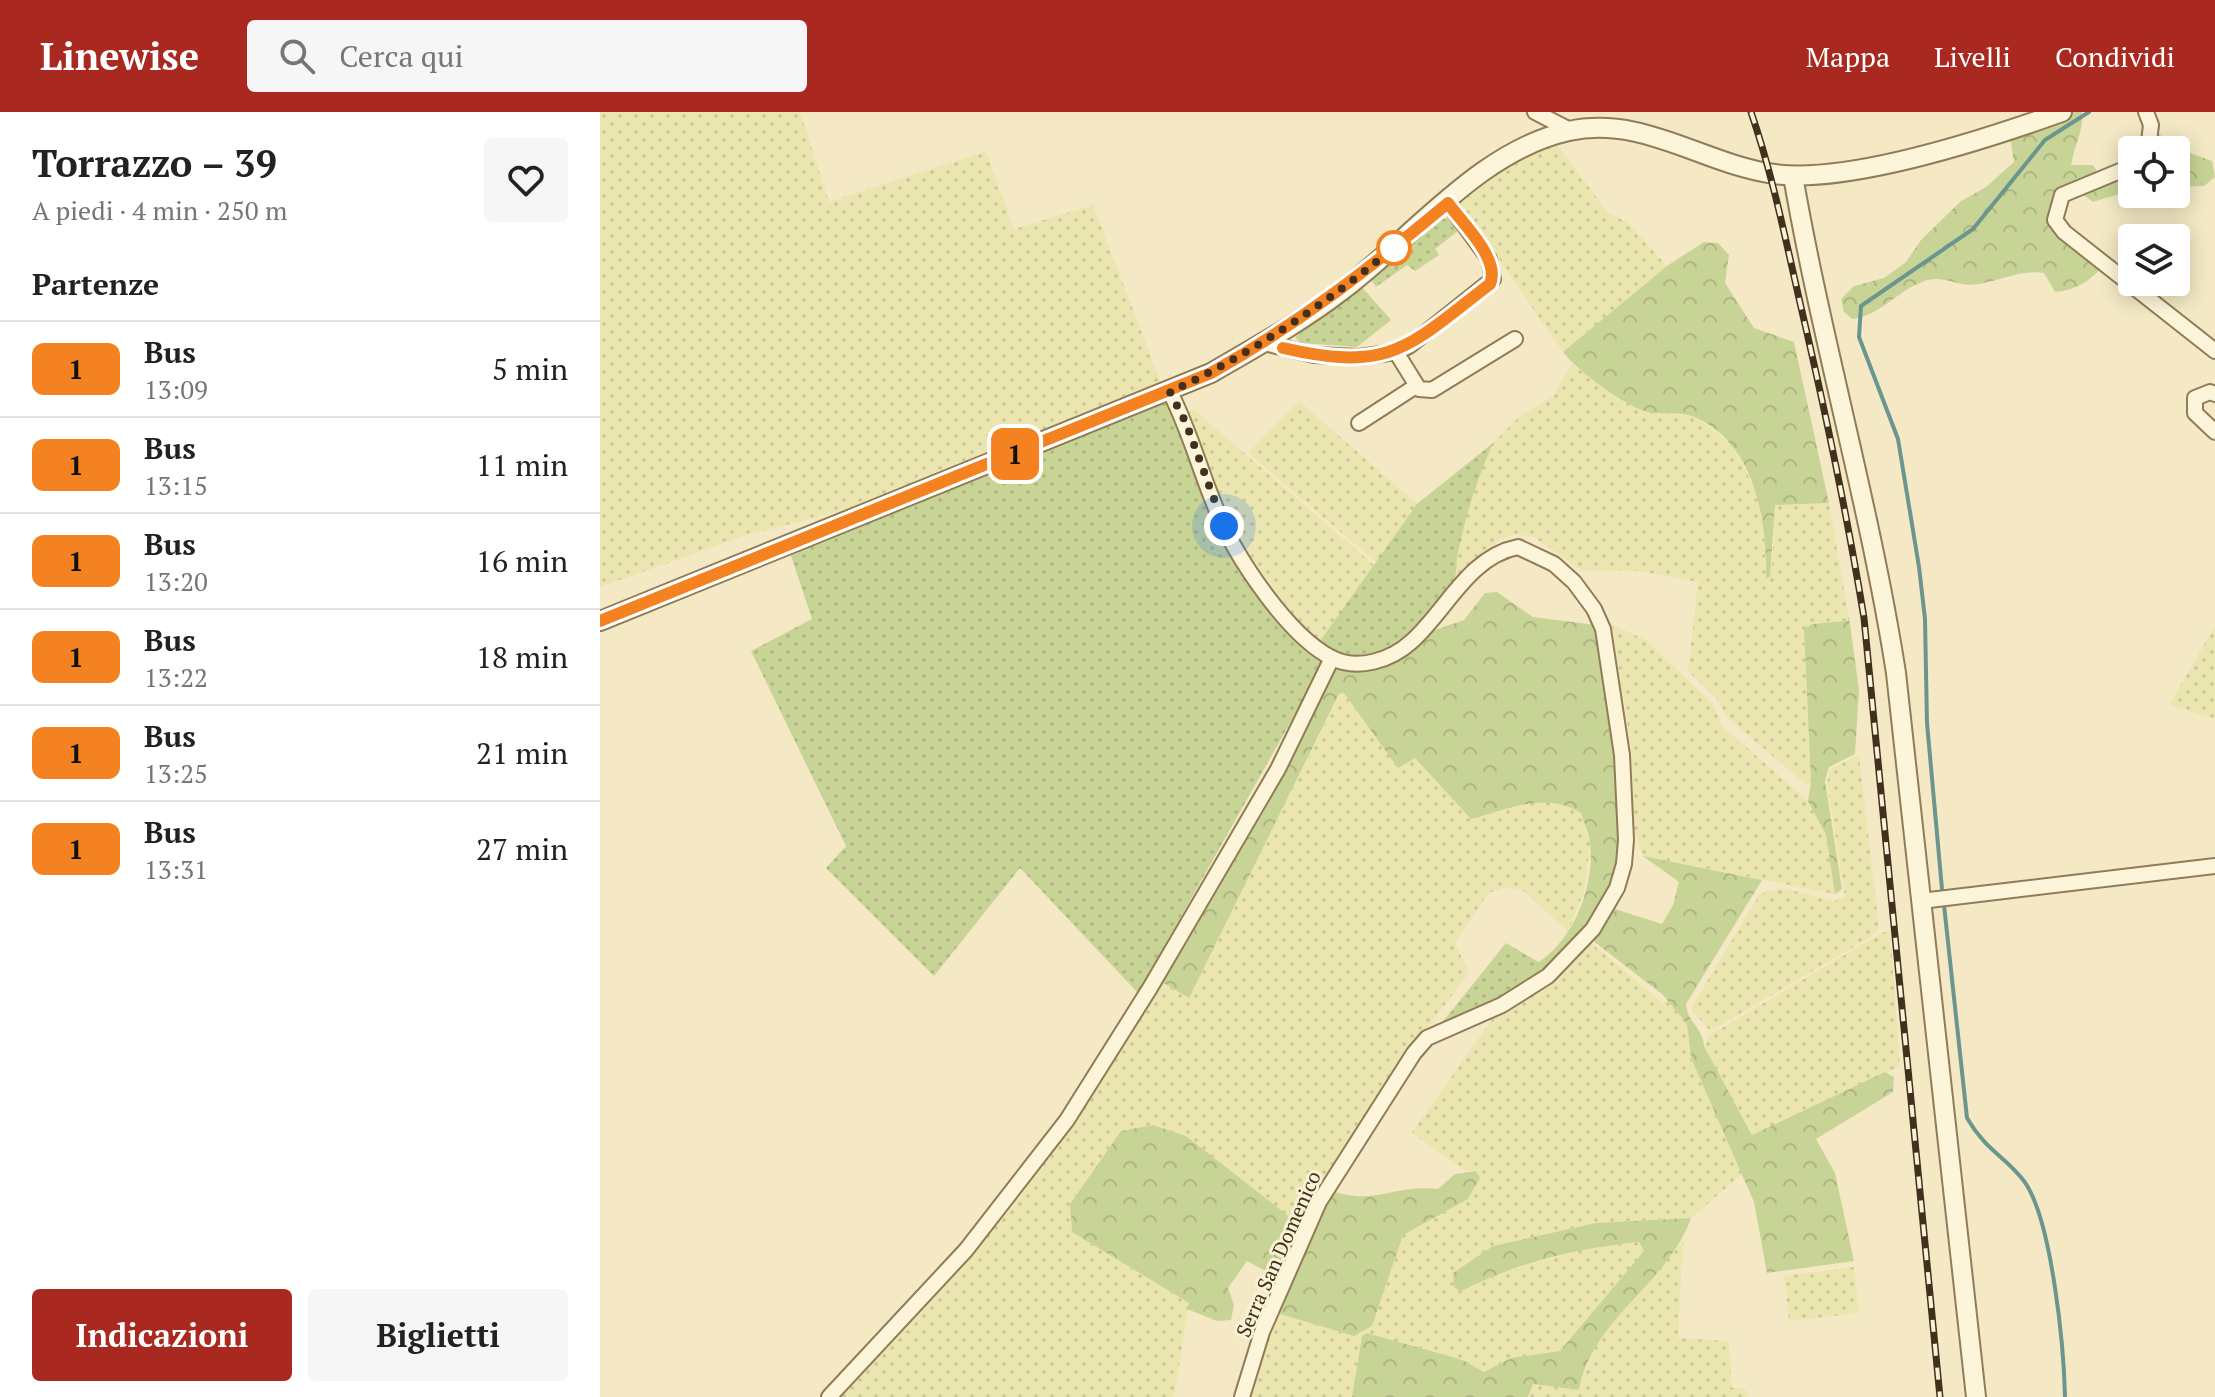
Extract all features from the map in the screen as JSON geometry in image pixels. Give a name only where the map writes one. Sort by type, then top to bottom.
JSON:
[{"type":"street","points":[[1535,112],[1572,131]]},
{"type":"street","points":[[600,621],[1170,392],[1264,343],[1343,290],[1509,152],[1572,131],[1604,128],[1635,131],[1748,169],[1793,176],[1850,169],[1981,141],[2062,112]]},
{"type":"street","points":[[2146,112],[2151,125],[2150,136]]},
{"type":"street","points":[[2118,172],[2062,195],[2055,220],[2064,232],[2215,351]]},
{"type":"street","points":[[1793,176],[1809,266],[1888,621],[1976,1397]]},
{"type":"street","points":[[1264,343],[1326,355],[1359,357],[1396,352],[1415,342],[1493,279],[1489,259],[1448,203]]},
{"type":"street","points":[[1396,352],[1416,386],[1425,391],[1437,388],[1515,339]]},
{"type":"street","points":[[1359,423],[1416,386]]},
{"type":"street","points":[[829,1397],[966,1250],[1067,1120],[1150,988],[1278,769],[1332,658],[1292,623],[1231,540],[1217,511],[1186,423],[1170,392]]},
{"type":"street","points":[[2215,394],[2210,392],[2195,398],[2195,413],[2215,432]]},
{"type":"street","name":"Serra San Domenico","points":[[1242,1397],[1262,1332],[1319,1202],[1414,1053],[1436,1033],[1502,1005],[1548,976],[1593,929],[1612,898],[1624,864],[1622,755],[1603,629],[1587,598],[1554,564],[1518,547],[1495,553],[1471,573],[1403,649],[1366,663],[1332,658]]},
{"type":"street","points":[[1921,901],[2215,866]]},
{"type":"shaded area","points":[[600,112],[800,112],[829,202],[986,151],[1014,229],[1093,205],[1162,386],[860,506],[747,535],[600,587]]},
{"type":"shaded area","points":[[1557,144],[1608,213],[1627,222],[1667,266],[1563,352],[1459,201],[1507,162]]},
{"type":"shaded area","points":[[1572,365],[1639,409],[1696,417],[1732,445],[1753,485],[1764,515],[1766,578],[1772,565],[1775,505],[1829,503],[1849,617],[1847,621],[1812,624],[1804,629],[1811,782],[1807,785],[1730,720],[1716,698],[1688,671],[1698,582],[1639,571],[1581,570],[1534,537],[1516,534],[1500,539],[1454,581],[1458,550],[1477,479],[1493,443],[1520,416],[1552,397]]},
{"type":"shaded area","points":[[1299,401],[1417,504],[1376,562],[1248,453]]},
{"type":"shaded area","points":[[1193,409],[1374,565],[1320,641],[1303,628],[1233,533],[1187,413]]},
{"type":"shaded area","points":[[1612,624],[1647,641],[1712,703],[1722,726],[1808,801],[1826,835],[1835,894],[1643,856],[1634,830],[1631,747]]},
{"type":"shaded area","points":[[2215,626],[2215,719],[2169,705]]},
{"type":"shaded area","points":[[1345,693],[1398,767],[1415,758],[1471,819],[1534,802],[1562,801],[1581,813],[1590,844],[1585,889],[1568,932],[1524,891],[1506,887],[1488,893],[1455,943],[1469,973],[1388,1079],[1341,1155],[1304,1228],[1186,1136],[1153,1125],[1121,1131],[1070,1203],[1072,1232],[1189,1303],[1174,1397],[837,1397],[1014,1206],[1160,981],[1189,997],[1340,694]]},
{"type":"shaded area","points":[[1859,755],[1879,928],[1869,938],[1714,1029],[1708,1029],[1691,1008],[1760,894],[1782,888],[1835,901],[1845,897],[1827,783],[1830,769]]},
{"type":"shaded area","points":[[1890,931],[1900,1066],[1752,1135],[1704,1046],[1710,1035],[1881,933]]},
{"type":"shaded area","points":[[1585,938],[1663,1003],[1667,1000],[1687,1024],[1691,1058],[1742,1174],[1691,1218],[1596,1223],[1493,1246],[1461,1291],[1488,1277],[1591,1247],[1639,1242],[1644,1252],[1561,1351],[1511,1358],[1484,1372],[1463,1360],[1367,1333],[1362,1336],[1352,1397],[1247,1397],[1261,1352],[1280,1314],[1354,1336],[1372,1326],[1403,1235],[1429,1218],[1477,1171],[1464,1170],[1412,1133],[1502,1005]]},
{"type":"shaded area","points":[[1683,1242],[1678,1338],[1729,1341],[1732,1388],[1744,1388],[1749,1397],[1529,1397],[1533,1384],[1578,1390],[1599,1337]]},
{"type":"shaded area","points":[[1854,1267],[1859,1313],[1789,1321],[1784,1276]]},
{"type":"green space","points":[[2062,112],[2082,112],[2071,165],[2093,165],[2100,176],[2118,170],[2118,194],[2093,202],[2074,188],[2056,220],[2106,263],[2084,283],[2055,292],[2044,273],[2035,272],[1971,285],[1941,279],[1929,280],[1913,286],[1880,309],[1852,319],[1844,312],[1841,299],[1854,286],[1884,278],[1906,262],[1921,240],[1961,201],[1986,187],[2014,162],[2009,131]]},
{"type":"green space","points":[[2151,125],[2161,136],[2150,136]]},
{"type":"green space","points":[[2190,153],[2212,161],[2215,177],[2204,186],[2190,186]]},
{"type":"green space","points":[[1449,218],[1458,231],[1435,249],[1439,255],[1415,271],[1407,265],[1376,287],[1370,278],[1441,219]]},
{"type":"green space","points":[[1704,242],[1718,243],[1729,255],[1725,283],[1754,328],[1794,342],[1829,503],[1775,505],[1770,577],[1766,578],[1760,510],[1745,466],[1733,447],[1717,431],[1697,418],[1648,412],[1627,403],[1590,378],[1563,352],[1667,266]]},
{"type":"green space","points":[[1361,286],[1391,320],[1357,347],[1300,343],[1295,337]]},
{"type":"green space","points":[[1159,404],[1169,404],[1222,535],[1326,659],[1138,993],[1020,868],[934,976],[826,868],[846,846],[751,651],[812,619],[789,550]]},
{"type":"green space","points":[[1493,443],[1466,521],[1455,578],[1425,616],[1399,640],[1368,654],[1352,655],[1336,651],[1320,641],[1417,504]]},
{"type":"green space","points":[[1497,592],[1533,617],[1596,625],[1619,779],[1620,868],[1602,910],[1558,961],[1523,989],[1516,981],[1519,971],[1536,964],[1564,937],[1583,901],[1591,862],[1589,839],[1581,813],[1554,803],[1541,803],[1471,819],[1415,758],[1398,768],[1344,693],[1339,694],[1189,998],[1160,981],[1333,663],[1357,670],[1432,631],[1464,620],[1485,593]]},
{"type":"green space","points":[[1849,617],[1859,690],[1855,754],[1829,767],[1825,781],[1842,889],[1835,894],[1826,835],[1808,801],[1811,782],[1804,629],[1812,624],[1847,621]]},
{"type":"green space","points":[[1643,856],[1762,880],[1686,1004],[1704,1046],[1752,1135],[1885,1072],[1894,1077],[1893,1092],[1816,1139],[1835,1173],[1854,1261],[1767,1273],[1754,1202],[1691,1058],[1687,1024],[1663,995],[1592,940],[1615,909],[1662,924],[1673,905],[1679,882]]},
{"type":"green space","points":[[1506,943],[1540,963],[1530,968],[1523,989],[1441,1024]]},
{"type":"green space","points":[[1153,1125],[1186,1136],[1304,1228],[1280,1279],[1247,1261],[1228,1288],[1234,1305],[1231,1320],[1217,1321],[1187,1309],[1189,1303],[1072,1232],[1070,1204],[1121,1131]]},
{"type":"green space","points":[[1476,1171],[1480,1178],[1468,1199],[1403,1235],[1372,1326],[1354,1336],[1280,1314],[1323,1202],[1335,1192],[1362,1196],[1410,1189],[1438,1189],[1455,1174]]},
{"type":"green space","points":[[1691,1218],[1666,1263],[1599,1342],[1579,1390],[1533,1384],[1528,1397],[1352,1397],[1362,1336],[1367,1333],[1463,1360],[1484,1372],[1511,1358],[1560,1351],[1644,1251],[1639,1242],[1593,1248],[1503,1272],[1461,1291],[1454,1287],[1453,1273],[1493,1246],[1596,1223]]},
{"type":"waterway","points":[[1942,889],[1927,723],[1925,619],[1919,567],[1898,439],[1859,337],[1861,306],[1973,229],[2045,140],[2089,112]]},
{"type":"waterway","points":[[1944,905],[1967,1118],[1988,1146],[2024,1181],[2034,1199],[2055,1285],[2065,1397]]},
{"type":"railway","points":[[1751,112],[1779,209],[1819,384],[1864,618],[1940,1397]]},
{"type":"bus line","name":"1","points":[[600,621],[1159,397],[1211,373],[1264,343],[1343,290],[1448,203],[1489,259],[1493,274],[1490,284],[1409,346],[1396,352],[1359,357],[1314,355],[1283,348]]},
{"type":"route","points":[[1224,526],[1186,423],[1170,392],[1264,343],[1343,290],[1402,241],[1394,248]]}]
